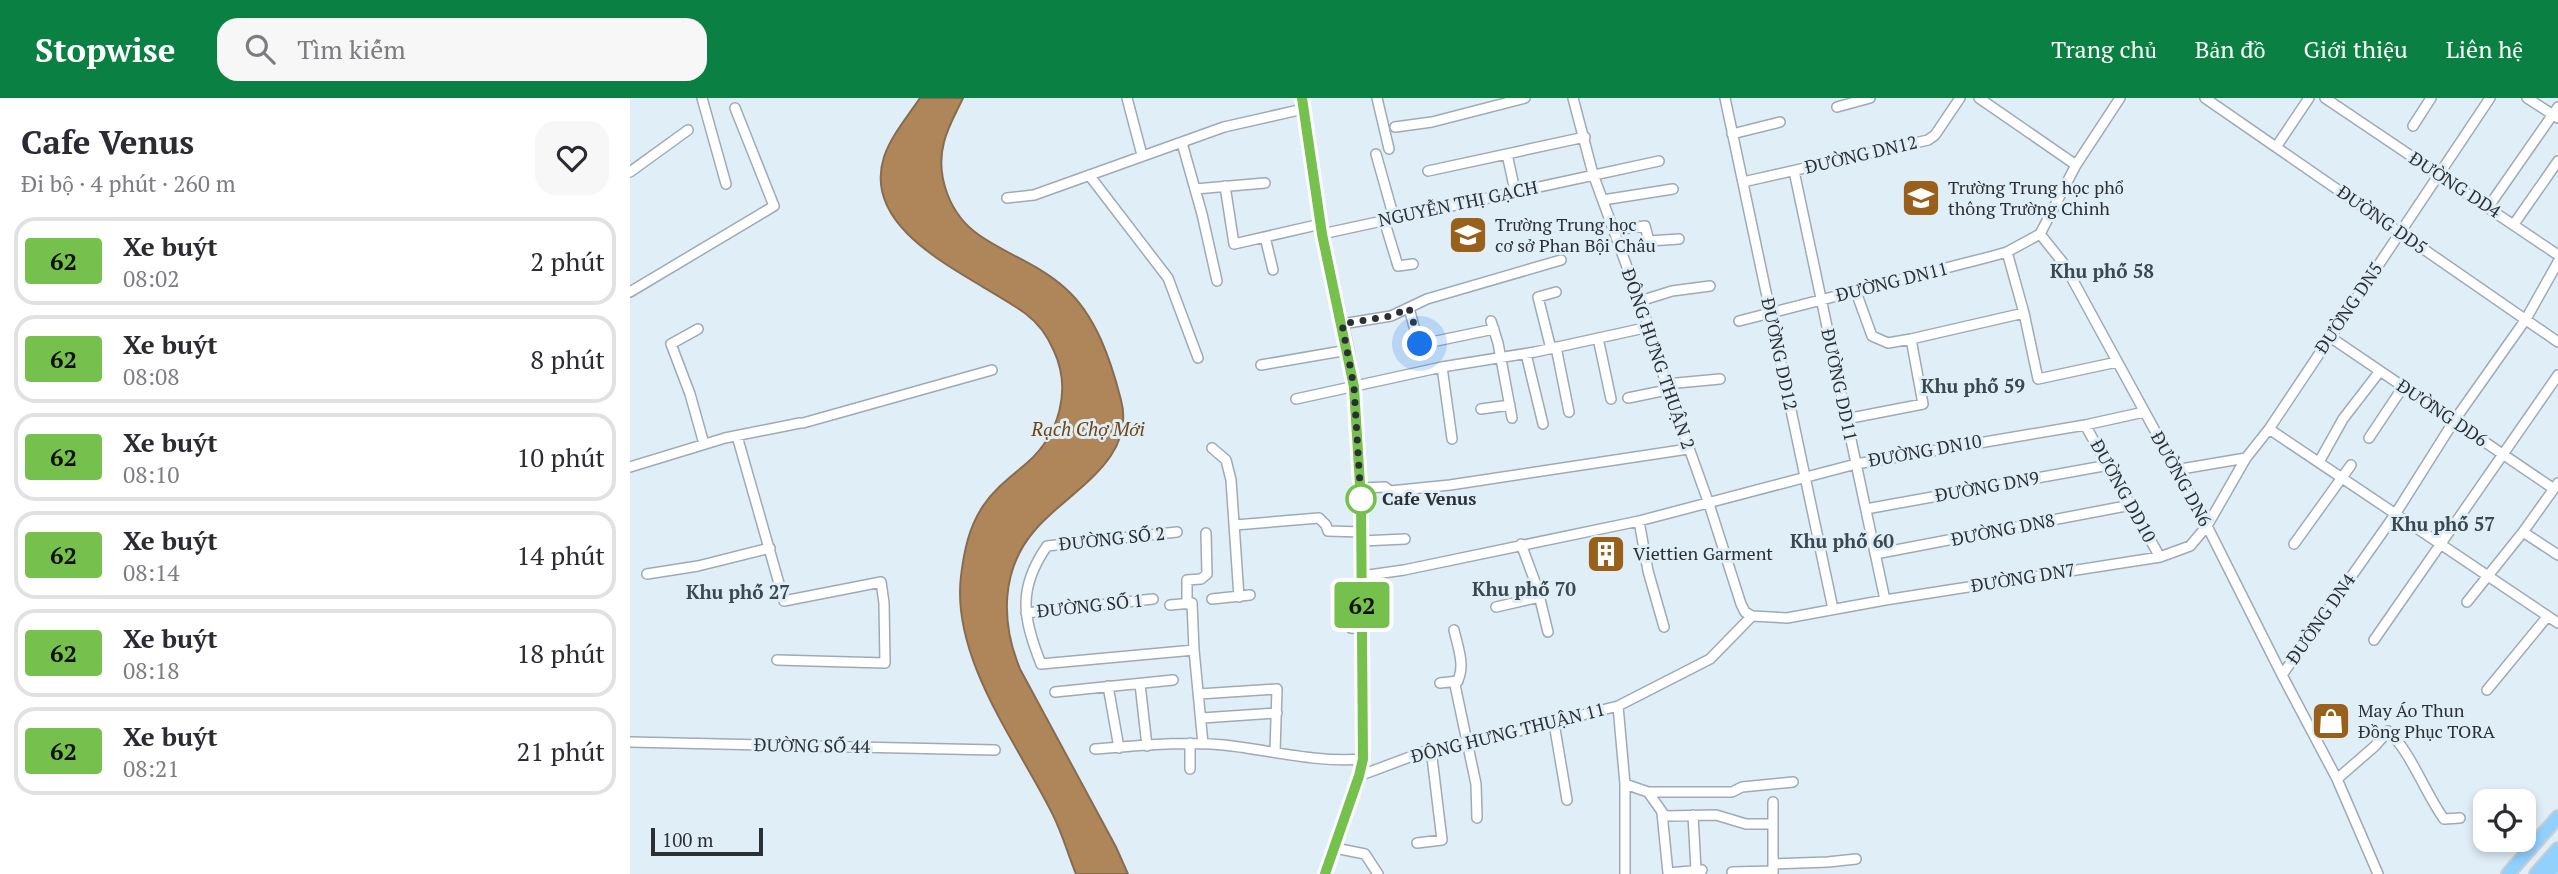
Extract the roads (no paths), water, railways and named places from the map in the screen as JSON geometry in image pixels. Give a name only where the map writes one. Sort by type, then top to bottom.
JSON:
[{"type":"highway","points":[[2508,874],[2558,817]]},
{"type":"highway","points":[[2519,874],[2558,830]]},
{"type":"highway","points":[[2536,874],[2558,849]]},
{"type":"highway","points":[[2547,874],[2558,862]]},
{"type":"main road","points":[[1302,103],[1322,229],[1354,387],[1361,488],[1362,576],[1357,628],[1363,759],[1325,874]]},
{"type":"street","points":[[702,98],[726,184]]},
{"type":"street","points":[[1127,98],[1142,155]]},
{"type":"street","points":[[1377,98],[1389,149]]},
{"type":"street","points":[[1395,127],[1432,122],[1525,98]]},
{"type":"street","name":"ĐÔNG HƯNG THUẬN 2","points":[[1573,98],[1593,174],[1649,327],[1741,604],[1745,612],[1752,616]]},
{"type":"street","name":"ĐƯỜNG DD12","points":[[1725,98],[1833,610]]},
{"type":"street","points":[[1837,107],[1870,98]]},
{"type":"street","name":"ĐƯỜNG DN12","points":[[1743,182],[1928,140],[1935,135],[1959,98]]},
{"type":"street","points":[[1979,98],[2076,165]]},
{"type":"street","points":[[2040,234],[2076,165],[2120,98]]},
{"type":"street","name":"ĐƯỜNG DD5","points":[[2205,98],[2558,342]]},
{"type":"street","points":[[2276,147],[2309,98]]},
{"type":"street","name":"ĐƯỜNG DD4","points":[[2325,98],[2558,255]]},
{"type":"street","points":[[2413,125],[2431,98]]},
{"type":"street","name":"ĐƯỜNG DN5","points":[[2246,458],[2269,429],[2490,98]]},
{"type":"street","points":[[2489,206],[2556,113],[2527,98]]},
{"type":"street","points":[[1007,198],[1034,195],[1142,155],[1302,103]]},
{"type":"street","points":[[630,292],[774,206],[736,108]]},
{"type":"street","points":[[1732,134],[1780,122]]},
{"type":"street","points":[[630,172],[688,130]]},
{"type":"street","points":[[1427,172],[1585,136]]},
{"type":"street","points":[[1182,143],[1217,281]]},
{"type":"street","points":[[1376,154],[1394,218]]},
{"type":"street","points":[[1507,154],[1515,191]]},
{"type":"street","name":"NGUYỄN THỊ GẠCH","points":[[1225,186],[1234,244],[1384,220],[1659,161]]},
{"type":"street","points":[[2514,224],[2558,161]]},
{"type":"street","name":"ĐƯỜNG DD11","points":[[1794,170],[1885,600]]},
{"type":"street","points":[[1089,175],[1168,278],[1198,358]]},
{"type":"street","points":[[1195,189],[1265,183]]},
{"type":"street","points":[[1603,200],[1673,188]]},
{"type":"street","points":[[1384,220],[1398,267],[1413,264]]},
{"type":"street","points":[[1614,230],[1645,226],[1650,241],[1679,239]]},
{"type":"street","name":"ĐƯỜNG DN11","points":[[1739,321],[2007,252],[2040,234]]},
{"type":"street","name":"ĐƯỜNG DN6","points":[[2040,234],[2064,264],[2207,526],[2281,675],[2337,779],[2378,874]]},
{"type":"street","points":[[1265,237],[1273,270]]},
{"type":"street","points":[[2007,252],[2038,379],[2117,362]]},
{"type":"street","points":[[1342,324],[1391,316],[1427,299],[1561,260]]},
{"type":"street","points":[[2396,513],[2454,421],[2526,319],[2558,262]]},
{"type":"street","points":[[1640,301],[1672,291],[1710,286]]},
{"type":"street","points":[[1556,292],[1538,297],[1554,348],[1569,412]]},
{"type":"street","points":[[1856,292],[1872,336],[1888,343],[2024,313]]},
{"type":"street","points":[[1409,308],[1417,338],[1422,344],[1492,325],[1512,418]]},
{"type":"street","points":[[1296,399],[1442,367],[1526,354],[1649,327]]},
{"type":"street","points":[[698,329],[671,344],[690,394],[704,444]]},
{"type":"street","name":"ĐƯỜNG DD6","points":[[2329,337],[2503,454],[2556,486]]},
{"type":"street","points":[[1598,338],[1611,398]]},
{"type":"street","points":[[1846,419],[1923,404],[1911,340]]},
{"type":"street","points":[[1261,365],[1348,350]]},
{"type":"street","points":[[1526,354],[1543,424]]},
{"type":"street","points":[[1442,367],[1452,439]]},
{"type":"street","points":[[630,467],[704,444],[802,423],[992,370]]},
{"type":"street","points":[[2319,462],[2343,419],[2380,371]]},
{"type":"street","points":[[2374,640],[2558,375]]},
{"type":"street","points":[[1628,398],[1667,387],[1720,379]]},
{"type":"street","points":[[2369,438],[2403,387]]},
{"type":"street","points":[[1481,409],[1510,405]]},
{"type":"street","name":"ĐƯỜNG DN10","points":[[1362,576],[1404,570],[1639,521],[1856,464],[2085,425],[2144,412]]},
{"type":"street","name":"ĐƯỜNG DD10","points":[[2085,425],[2160,557]]},
{"type":"street","points":[[2269,429],[2558,623]]},
{"type":"street","points":[[737,436],[785,601],[881,582],[886,663],[777,660]]},
{"type":"street","points":[[1212,448],[1226,460],[1231,480],[1239,597]]},
{"type":"street","points":[[1361,488],[1385,488],[1390,491],[1451,485],[1688,449]]},
{"type":"street","points":[[2175,470],[2246,458]]},
{"type":"street","name":"ĐƯỜNG DN7","points":[[1752,616],[1787,618],[2160,557],[2190,546],[2207,526],[2246,458]]},
{"type":"street","name":"ĐƯỜNG DN9","points":[[1866,509],[2109,465]]},
{"type":"street","points":[[2294,544],[2351,465]]},
{"type":"street","points":[[2468,602],[2556,486]]},
{"type":"street","name":"ĐƯỜNG DN8","points":[[1875,554],[2131,505]]},
{"type":"street","name":"ĐƯỜNG DN4","points":[[2281,675],[2396,513]]},
{"type":"street","points":[[1235,525],[1319,519],[1328,531],[1362,537],[1405,539]]},
{"type":"street","points":[[1639,521],[1648,571],[1664,627]]},
{"type":"street","name":"ĐƯỜNG SỐ 2","points":[[1026,614],[1034,565],[1047,546],[1177,532]]},
{"type":"street","points":[[2523,532],[2558,555]]},
{"type":"street","points":[[1187,604],[1187,580],[1202,579],[1207,575],[1206,533]]},
{"type":"street","points":[[1521,544],[1548,632]]},
{"type":"street","points":[[647,575],[698,566],[770,548]]},
{"type":"street","points":[[1212,599],[1250,595]]},
{"type":"street","points":[[1496,607],[1539,597]]},
{"type":"street","name":"ĐƯỜNG SỐ 1","points":[[1026,614],[1153,599]]},
{"type":"street","points":[[1170,605],[1192,603],[1203,744]]},
{"type":"street","points":[[1026,614],[1041,664],[1194,650]]},
{"type":"street","name":"ĐÔNG HƯNG THUẬN 11","points":[[1359,776],[1431,749],[1554,723],[1618,706],[1710,659],[1752,616]]},
{"type":"street","points":[[2487,690],[2547,617]]},
{"type":"street","points":[[1454,630],[1461,664],[1461,677],[1455,685],[1476,783],[1478,818]]},
{"type":"street","points":[[1059,692],[1173,680]]},
{"type":"street","points":[[1440,683],[1458,681]]},
{"type":"street","points":[[1140,684],[1147,746]]},
{"type":"street","points":[[1108,686],[1119,748]]},
{"type":"street","points":[[1199,694],[1276,689],[1275,751]]},
{"type":"street","name":"ĐÔNG HƯNG THUẬN 11","points":[[1618,706],[1625,784],[1625,874]]},
{"type":"street","points":[[1202,718],[1277,713]]},
{"type":"street","points":[[1554,723],[1567,800]]},
{"type":"street","points":[[2337,779],[2388,731],[2400,741],[2431,801],[2444,819],[2460,818]]},
{"type":"street","name":"ĐƯỜNG SỐ 44","points":[[630,742],[995,750]]},
{"type":"street","points":[[1095,749],[1190,743],[1275,751],[1335,761],[1363,759]]},
{"type":"street","points":[[1189,769],[1190,743]]},
{"type":"street","points":[[1417,843],[1442,840],[1431,749]]},
{"type":"street","points":[[1625,784],[1648,792],[1732,792],[1742,787],[1793,782]]},
{"type":"street","points":[[1648,792],[1662,813],[1668,873],[1699,870],[1693,815]]},
{"type":"street","points":[[1773,802],[1773,870]]},
{"type":"street","points":[[1662,813],[1676,817],[1716,815],[1746,824],[1773,824]]},
{"type":"street","points":[[1335,848],[1364,853],[1378,874]]},
{"type":"street","points":[[1732,872],[1773,870],[1856,859]]},
{"type":"water","name":"Rạch Chợ Mới","points":[[920,98],[963,98],[948,130],[942,155],[943,181],[953,206],[960,217],[979,235],[1045,273],[1076,299],[1101,340],[1121,400],[1123,422],[1119,441],[1109,458],[1096,474],[1035,530],[1015,562],[1007,597],[1007,615],[1009,634],[1020,669],[1128,874],[1076,874],[1053,815],[990,700],[966,638],[961,607],[961,576],[971,531],[988,499],[1039,451],[1048,438],[1059,411],[1062,381],[1054,351],[1035,322],[928,251],[905,231],[889,209],[881,185],[884,157],[895,134]]},
{"type":"place","name":"Trường Trung học phổ thông Trường Chinh","points":[[1921,198]]},
{"type":"place","name":"Trường Trung học cơ sở Phan Bội Châu","points":[[1468,235]]},
{"type":"place","name":"Cafe Venus","points":[[1361,499]]},
{"type":"place","name":"Viettien Garment","points":[[1606,554]]},
{"type":"place","name":"May Áo Thun Đồng Phục TORA","points":[[2331,721]]},
{"type":"district","name":"Khu phố 58","points":[[2102,271]]},
{"type":"district","name":"Khu phố 59","points":[[1973,386]]},
{"type":"district","name":"Khu phố 57","points":[[2443,524]]},
{"type":"district","name":"Khu phố 60","points":[[1842,541]]},
{"type":"district","name":"Khu phố 70","points":[[1524,589]]},
{"type":"district","name":"Khu phố 27","points":[[738,592]]}]
